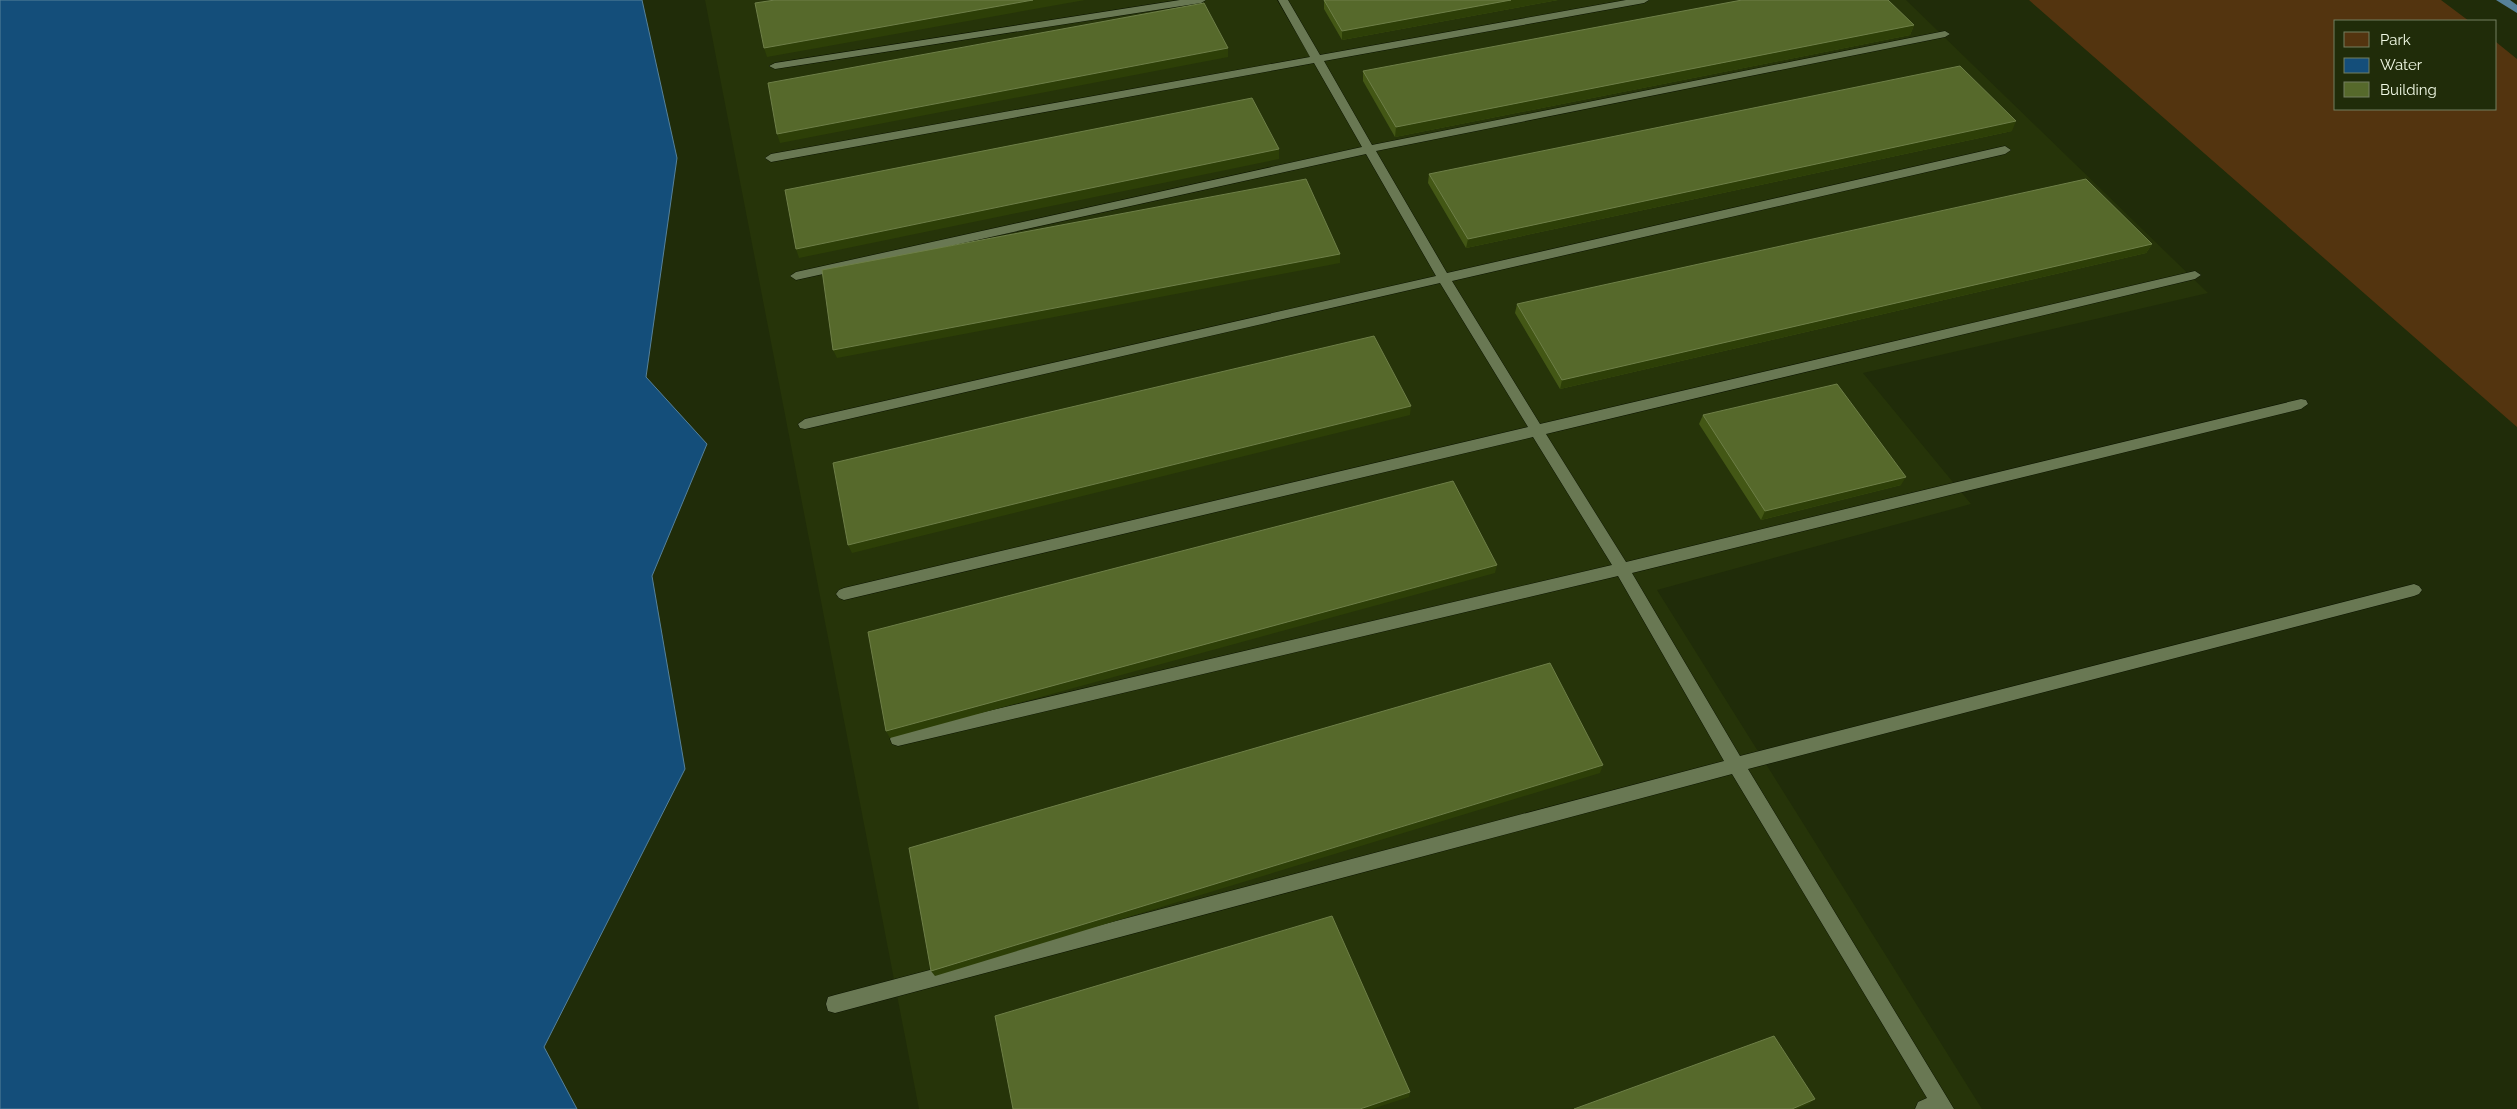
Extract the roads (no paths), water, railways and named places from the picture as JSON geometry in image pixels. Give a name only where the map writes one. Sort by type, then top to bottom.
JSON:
[{"type":"lane","points":[[775,66],[1201,0]]},
{"type":"lane","points":[[1283,0],[1444,278],[1535,430],[1622,569],[1936,1107]]},
{"type":"lane","points":[[771,158],[1644,0]]},
{"type":"lane","points":[[796,276],[1370,149],[1945,34]]},
{"type":"lane","points":[[805,424],[2005,150]]},
{"type":"lane","points":[[844,594],[2195,275]]},
{"type":"lane","points":[[898,739],[1622,569],[2301,404]]},
{"type":"lane","points":[[835,1004],[1736,765],[2414,590]]},
{"type":"water","points":[[0,0],[642,0],[677,158],[646,377],[707,444],[652,576],[685,769],[544,1047],[577,1109],[0,1109]]},
{"type":"waterway","points":[[2502,0],[2517,10]]}]
